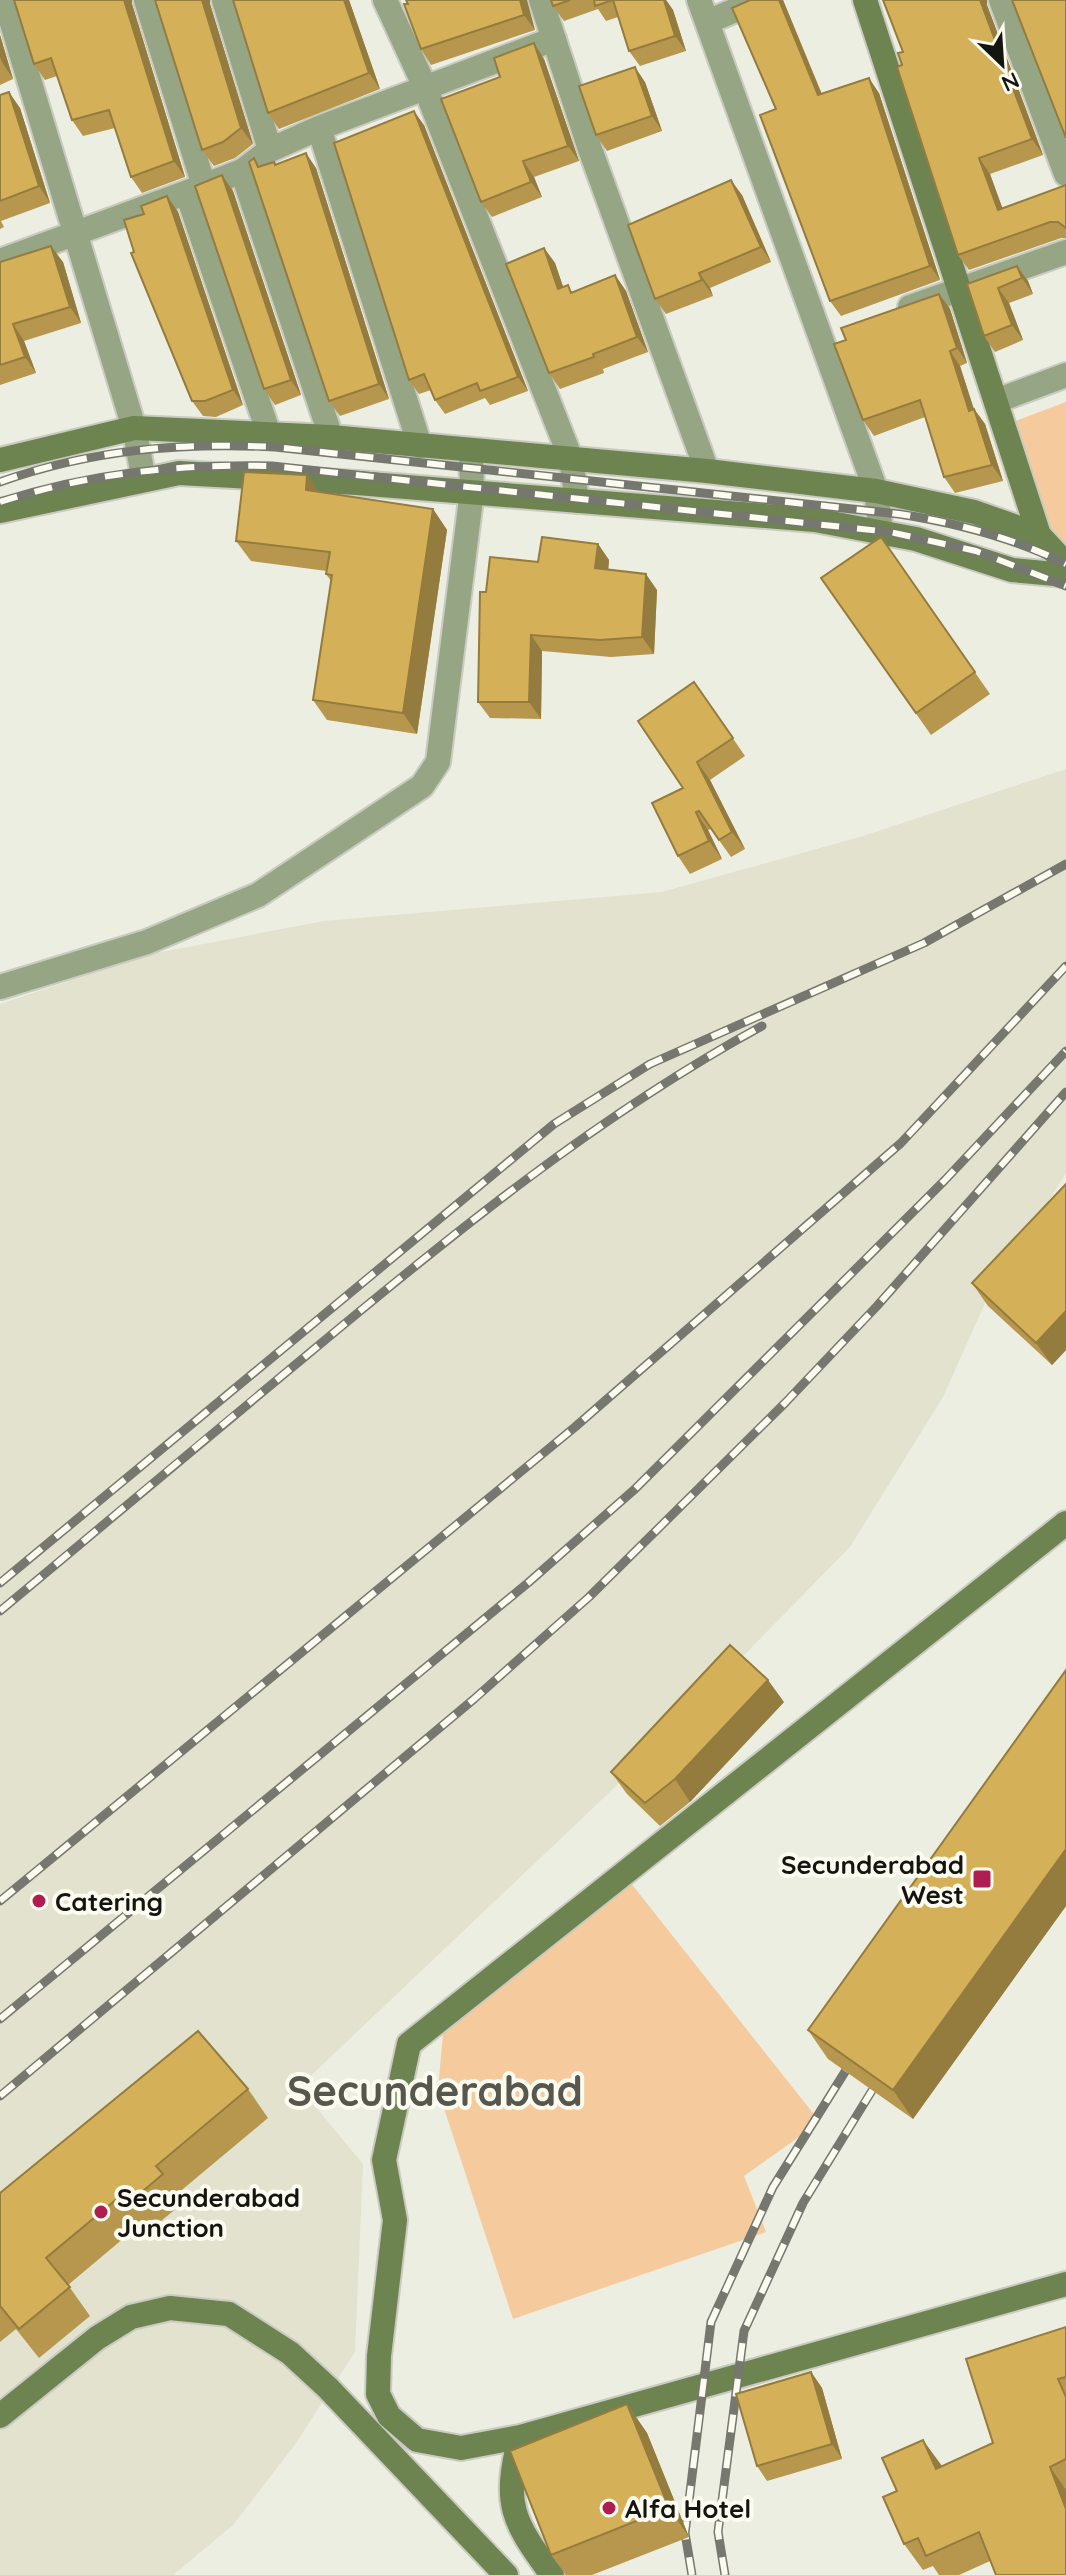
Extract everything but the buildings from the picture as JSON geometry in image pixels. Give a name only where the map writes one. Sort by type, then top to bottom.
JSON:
[{"type":"street","points":[[5,0],[20,92],[77,235],[134,428],[144,480]]},
{"type":"street","points":[[146,0],[196,190],[269,434]]},
{"type":"street","points":[[224,0],[270,150]]},
{"type":"street","points":[[385,0],[425,87],[571,459],[577,501]]},
{"type":"street","points":[[541,0],[707,471]]},
{"type":"street","points":[[760,0],[703,11],[876,491],[881,532]]},
{"type":"street","points":[[865,0],[1039,535],[1066,564]]},
{"type":"street","points":[[1001,0],[1066,174]]},
{"type":"street","points":[[0,261],[196,190],[242,171],[270,150],[319,128],[554,39]]},
{"type":"street","points":[[319,128],[420,446]]},
{"type":"street","points":[[242,171],[331,437]]},
{"type":"street","points":[[890,314],[1066,252]]},
{"type":"street","points":[[820,339],[848,329]]},
{"type":"street","points":[[996,401],[1066,375]]},
{"type":"street","points":[[0,460],[134,428],[331,437],[707,471],[876,491],[974,512],[1039,535]]},
{"type":"street","points":[[0,987],[147,942],[258,895],[422,786],[438,762],[472,491],[471,450]]},
{"type":"street","points":[[0,511],[179,473],[472,491],[815,520],[916,539],[1012,570],[1066,575]]},
{"type":"street","points":[[1066,1523],[409,2044],[384,2160],[395,2220],[379,2356],[378,2394],[389,2416],[417,2440],[461,2448],[520,2437],[1066,2284]]},
{"type":"street","points":[[0,2416],[97,2338],[131,2317],[170,2308],[229,2314],[290,2353],[328,2388],[506,2575]]},
{"type":"street","points":[[520,2437],[512,2478],[515,2522],[552,2575]]},
{"type":"shaded area","points":[[1066,402],[1066,544],[1053,537],[1013,422]]},
{"type":"shaded area","points":[[1066,769],[1066,1173],[986,1301],[943,1397],[850,1547],[613,1789],[299,2087],[363,2164],[355,2352],[294,2446],[233,2525],[173,2575],[0,2575],[0,1004],[151,954],[324,921],[662,892],[863,836]]},
{"type":"shaded area","points":[[630,1882],[820,2122],[744,2176],[766,2232],[513,2319],[438,2090],[443,2033]]},
{"type":"railway","points":[[0,482],[68,462],[136,451],[170,447],[275,447],[899,514],[985,533],[1026,546],[1066,564]]},
{"type":"railway","points":[[0,502],[67,484],[134,472],[272,466],[890,532],[976,551],[1066,586]]},
{"type":"railway","points":[[0,1583],[554,1124],[650,1064],[924,943],[1066,864]]},
{"type":"railway","points":[[0,1901],[575,1427],[901,1143],[1066,966]]},
{"type":"railway","points":[[0,1611],[361,1310],[527,1179],[642,1098],[762,1026]]},
{"type":"railway","points":[[0,2019],[529,1582],[635,1489],[945,1180],[1066,1051]]},
{"type":"railway","points":[[0,2096],[474,1699],[589,1597],[785,1403],[877,1306],[1066,1092]]},
{"type":"railway","points":[[692,2575],[685,2533],[711,2322],[773,2187],[858,2051]]},
{"type":"railway","points":[[725,2575],[718,2532],[744,2331],[803,2203],[884,2071]]},
{"type":"place","name":"Secunderabad West","points":[[982,1879]]},
{"type":"place","name":"Catering","points":[[39,1901]]},
{"type":"place","name":"Secunderabad Junction","points":[[101,2212]]},
{"type":"place","name":"Alfa Hotel","points":[[609,2508]]},
{"type":"district","name":"Secunderabad","points":[[435,2090]]}]
